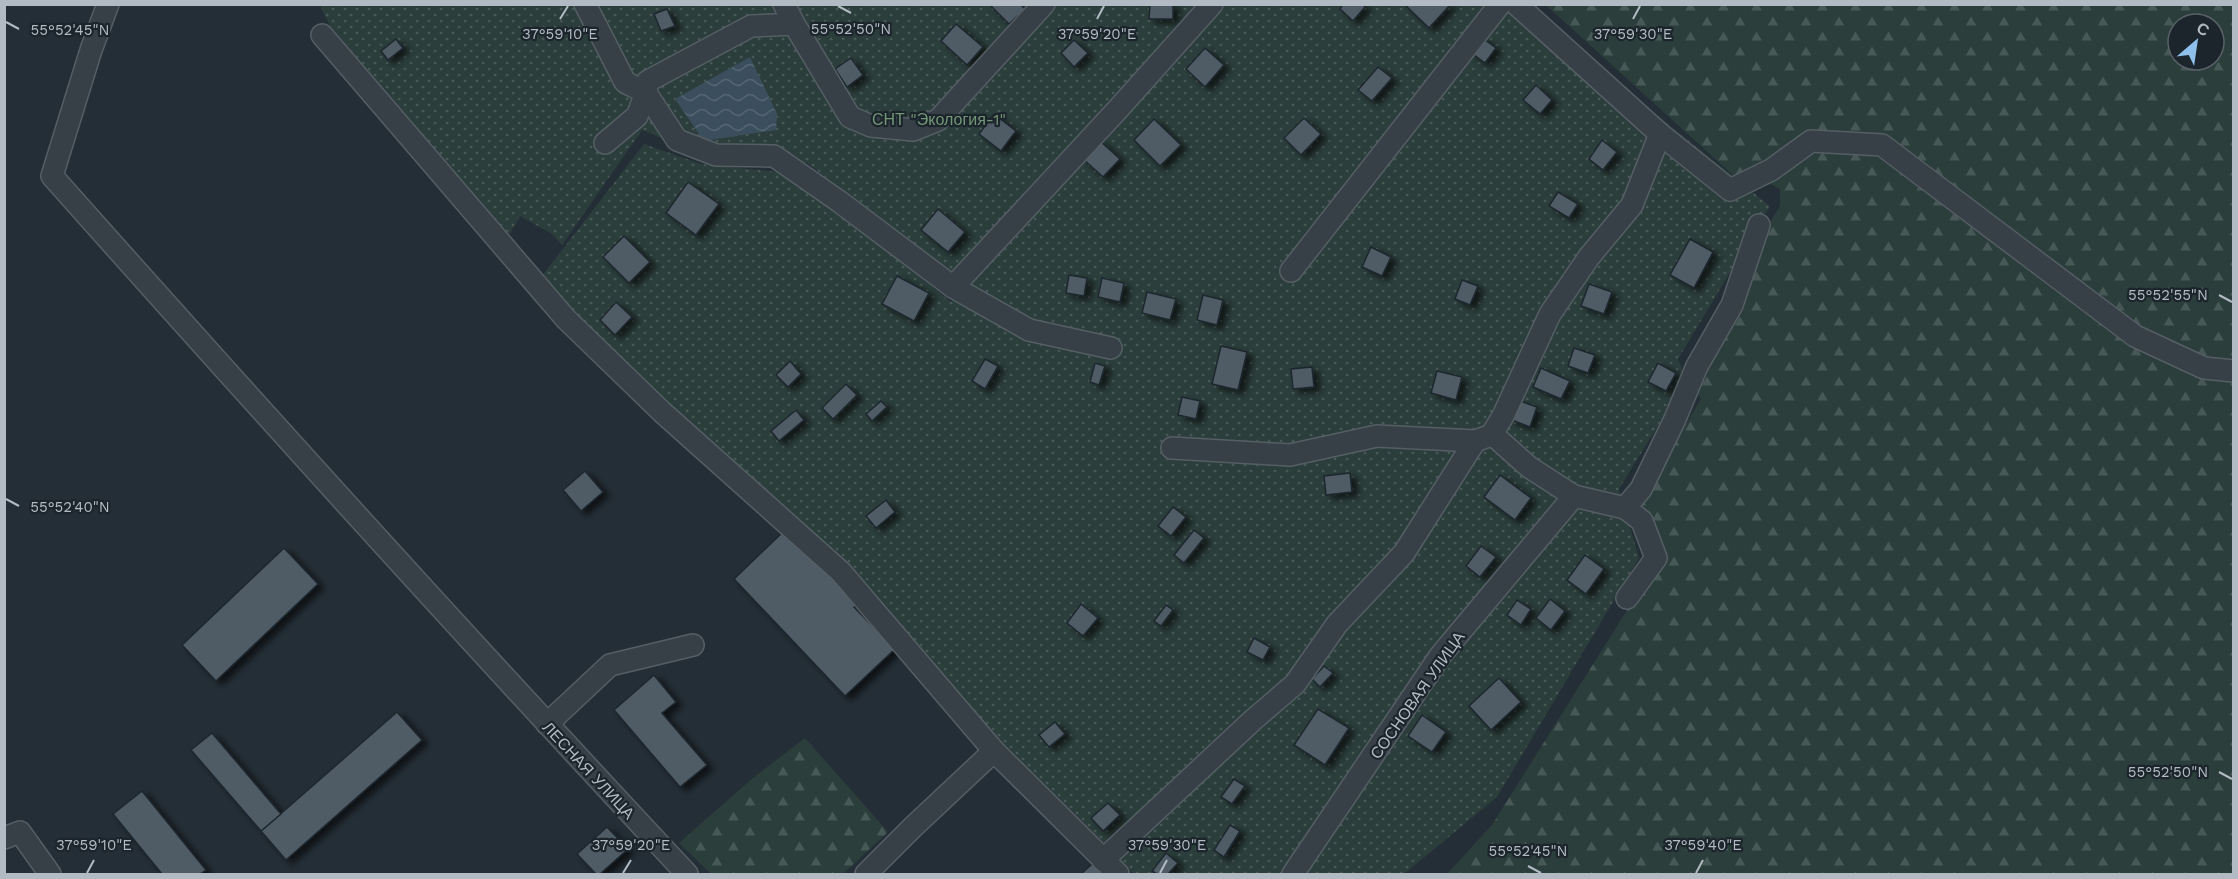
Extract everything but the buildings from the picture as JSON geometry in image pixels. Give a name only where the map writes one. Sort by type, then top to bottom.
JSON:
[{"type":"street","name":"ЛЕСНАЯ УЛИЦА","points":[[108,4],[52,176],[516,692],[660,833],[687,874]]},
{"type":"street","points":[[585,4],[625,82],[646,93],[676,140],[716,155],[774,156],[840,202],[953,287],[1029,330],[1111,348]]},
{"type":"street","points":[[784,4],[850,117],[871,126],[913,130],[938,120],[1044,4]]},
{"type":"street","points":[[953,287],[1212,4]]},
{"type":"street","points":[[1291,271],[1500,4]]},
{"type":"street","points":[[1516,4],[1660,134],[1730,190],[1771,170],[1811,141],[1882,145],[2135,336],[2204,368],[2234,371]]},
{"type":"street","points":[[605,144],[636,116],[646,93],[648,81],[751,26],[794,24]]},
{"type":"street","points":[[322,35],[566,319],[662,412],[841,572],[994,751],[1111,867],[1253,720],[1294,684],[1337,624],[1404,553],[1484,437],[1503,416],[1550,314],[1589,257],[1632,205],[1660,134]]},
{"type":"street","points":[[1625,507],[1641,489],[1675,419],[1697,366],[1732,305],[1759,225]]},
{"type":"street","points":[[1172,448],[1290,455],[1377,436],[1484,437],[1574,496],[1625,507],[1642,521],[1656,558],[1627,598]]},
{"type":"street","name":"СОСНОВАЯ УЛИЦА","points":[[1293,874],[1440,656],[1574,496]]},
{"type":"street","points":[[547,724],[610,665],[693,645]]},
{"type":"street","points":[[866,874],[994,751]]},
{"type":"street","points":[[4,838],[20,832],[50,874]]},
{"type":"green space","name":"СНТ \"Экология-1\"","points":[[320,5],[1199,5],[954,277],[807,163],[718,161],[642,130],[562,245],[552,234],[520,216],[509,235],[330,26]]},
{"type":"green space","points":[[1221,5],[1520,5],[1770,206],[1678,359],[1686,380],[1619,489],[1639,558],[1497,797],[1404,874],[1134,874],[984,728],[838,555],[611,350],[542,276],[644,144],[701,164],[789,173],[951,302]]},
{"type":"green space","points":[[1546,5],[2233,5],[2233,874],[1447,874],[1492,825],[1651,572],[1630,518],[1701,399],[1683,367],[1780,206],[1780,189],[1754,176],[1735,177]]},
{"type":"green space","points":[[805,738],[888,832],[843,874],[711,874],[679,843],[753,778]]},
{"type":"water","points":[[750,57],[777,114],[776,130],[704,141],[675,99]]}]
